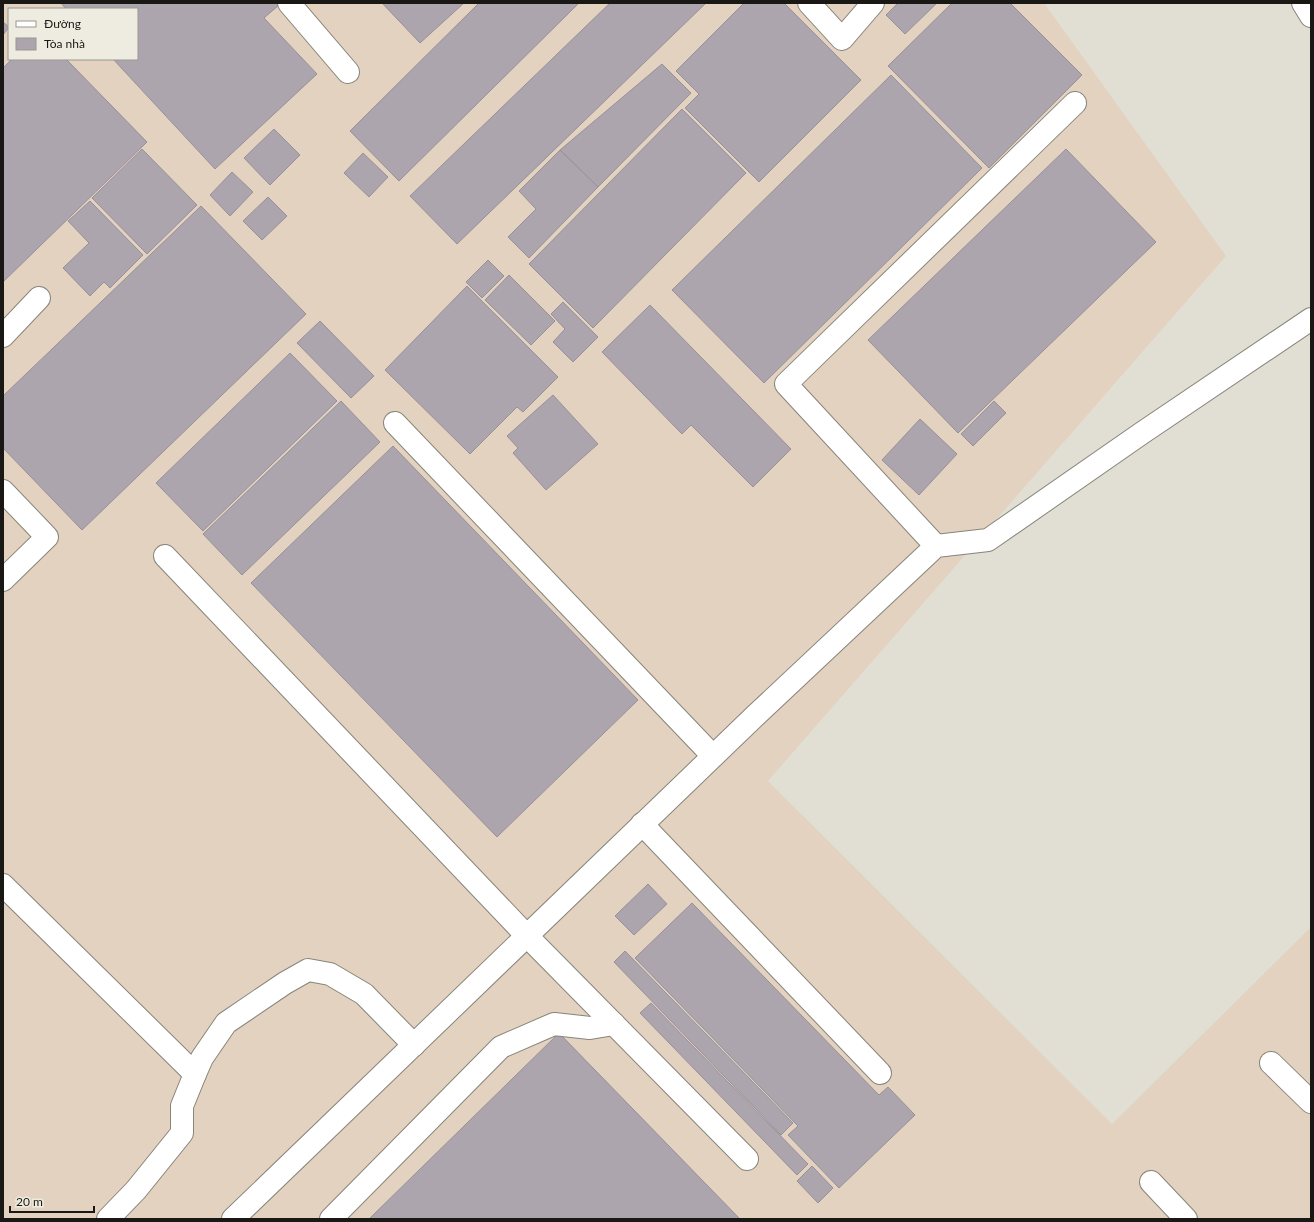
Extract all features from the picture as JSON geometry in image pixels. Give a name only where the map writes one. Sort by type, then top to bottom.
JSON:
[{"type":"street","points":[[289,3],[348,72]]},
{"type":"street","points":[[809,3],[842,39],[873,3]]},
{"type":"street","points":[[1303,3],[1311,16]]},
{"type":"street","points":[[936,546],[786,384],[1075,103]]},
{"type":"street","points":[[3,336],[39,298]]},
{"type":"street","points":[[234,1219],[642,824],[936,546],[988,540],[1142,433],[1311,319]]},
{"type":"street","points":[[395,423],[713,756]]},
{"type":"street","points":[[3,491],[47,537],[3,580]]},
{"type":"street","points":[[165,556],[527,936],[747,1158]]},
{"type":"street","points":[[642,824],[880,1073]]},
{"type":"street","points":[[3,885],[195,1074]]},
{"type":"street","points":[[108,1219],[136,1190],[182,1133],[182,1106],[202,1058],[226,1023],[285,983],[308,970],[330,974],[364,994],[414,1045]]},
{"type":"street","points":[[331,1219],[501,1047],[554,1024],[590,1028],[614,1024]]},
{"type":"street","points":[[1271,1062],[1311,1102]]},
{"type":"street","points":[[1151,1182],[1186,1219]]},
{"type":"shaded area","points":[[3,3],[1044,3],[1226,256],[768,781],[1112,1124],[1311,927],[1311,1219],[3,1219]]},
{"type":"building","points":[[61,3],[277,3],[279,5],[264,18],[317,74],[215,169],[114,60],[138,60],[138,8],[65,8]]},
{"type":"building","points":[[382,3],[464,3],[420,43]]},
{"type":"building","points":[[479,3],[579,3],[399,181],[350,131]]},
{"type":"building","points":[[610,3],[706,3],[457,244],[410,196]]},
{"type":"building","points":[[744,3],[784,3],[861,80],[759,182],[685,108],[699,94],[676,71]]},
{"type":"building","points":[[898,3],[937,3],[905,34],[886,15]]},
{"type":"building","points":[[952,3],[1010,3],[1082,75],[989,168],[888,66]]},
{"type":"building","points":[[3,22],[8,26],[8,28],[3,35]]},
{"type":"building","points":[[11,60],[67,60],[147,142],[3,282],[3,68]]},
{"type":"building","points":[[662,64],[691,93],[598,187],[560,150]]},
{"type":"building","points":[[891,75],[982,168],[764,383],[672,290]]},
{"type":"building","points":[[682,109],[746,173],[593,328],[529,264]]},
{"type":"building","points":[[274,129],[300,155],[270,185],[244,158]]},
{"type":"building","points":[[142,149],[197,205],[147,254],[92,198]]},
{"type":"building","points":[[1066,149],[1156,242],[958,433],[868,340]]},
{"type":"building","points":[[560,150],[598,187],[529,258],[508,237],[536,209],[519,191]]},
{"type":"building","points":[[363,153],[388,177],[369,197],[344,173]]},
{"type":"building","points":[[232,172],[253,192],[230,216],[210,195]]},
{"type":"building","points":[[268,197],[287,216],[262,240],[243,221]]},
{"type":"building","points":[[90,201],[143,255],[110,288],[104,282],[90,296],[63,268],[89,243],[68,221]]},
{"type":"building","points":[[201,206],[306,314],[82,530],[3,448],[3,396]]},
{"type":"building","points":[[488,260],[504,276],[482,298],[466,282]]},
{"type":"building","points":[[509,275],[555,321],[531,345],[485,300]]},
{"type":"building","points":[[467,286],[558,377],[523,412],[517,407],[470,454],[385,370]]},
{"type":"building","points":[[563,302],[598,337],[573,362],[553,342],[565,329],[551,314]]},
{"type":"building","points":[[650,305],[791,449],[753,487],[691,425],[682,434],[602,352]]},
{"type":"building","points":[[320,321],[374,376],[351,398],[297,343]]},
{"type":"building","points":[[290,353],[337,401],[203,531],[156,483]]},
{"type":"building","points":[[553,395],[598,444],[546,490],[513,453],[518,448],[507,436]]},
{"type":"building","points":[[341,401],[380,442],[242,575],[203,534]]},
{"type":"building","points":[[994,401],[1006,413],[973,446],[961,434]]},
{"type":"building","points":[[920,419],[957,454],[919,495],[882,460]]},
{"type":"building","points":[[393,446],[638,700],[497,837],[251,583]]},
{"type":"building","points":[[648,884],[667,904],[634,935],[615,916]]},
{"type":"building","points":[[692,903],[879,1095],[888,1087],[915,1115],[839,1188],[788,1135],[798,1126],[635,958]]},
{"type":"building","points":[[625,951],[793,1123],[781,1135],[614,962]]},
{"type":"building","points":[[651,1003],[808,1164],[797,1175],[640,1013]]},
{"type":"building","points":[[559,1033],[740,1219],[369,1219]]},
{"type":"building","points":[[812,1166],[833,1188],[818,1203],[797,1181]]}]
